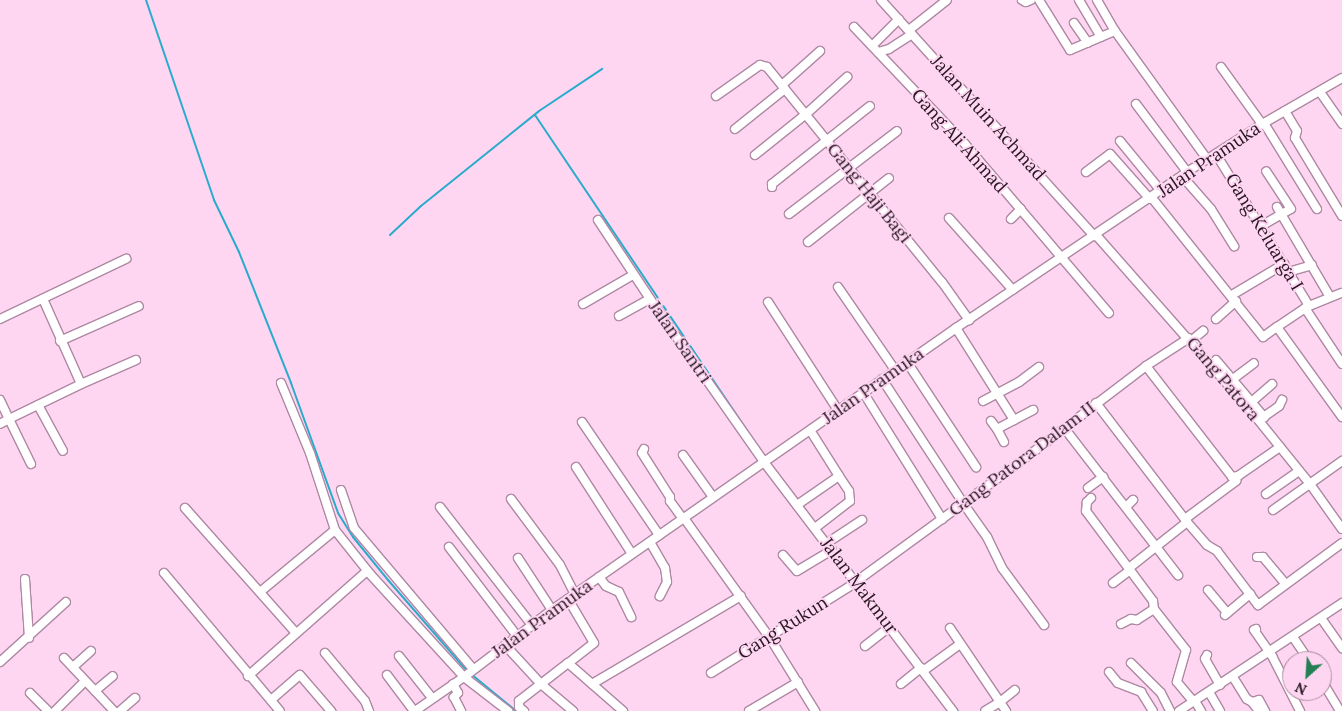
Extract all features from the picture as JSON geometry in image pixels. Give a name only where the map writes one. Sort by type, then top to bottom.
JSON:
[{"type":"street","name":"Jalan Muin Achmad","points":[[881,0],[1095,235]]},
{"type":"street","points":[[875,49],[889,50],[947,0]]},
{"type":"street","points":[[1022,0],[1026,2],[1031,0]]},
{"type":"street","points":[[1040,0],[1068,48],[1072,50],[1115,31]]},
{"type":"street","points":[[1079,0],[1101,37]]},
{"type":"street","points":[[1097,0],[1115,31],[1207,159]]},
{"type":"street","points":[[875,49],[899,19]]},
{"type":"street","points":[[1074,23],[1088,43]]},
{"type":"street","name":"Gang Ali Ahmad","points":[[854,27],[965,144],[1108,313]]},
{"type":"street","points":[[734,129],[783,87],[820,51]]},
{"type":"street","name":"Gang Haji Bagi","points":[[716,96],[760,65],[767,67],[942,282],[969,320]]},
{"type":"street","points":[[1221,67],[1263,124],[1317,209]]},
{"type":"street","points":[[754,155],[805,115],[847,77]]},
{"type":"street","name":"Jalan Pramuka","points":[[415,711],[464,677],[552,610],[906,362],[1207,159],[1342,78]]},
{"type":"street","points":[[1320,92],[1342,124]]},
{"type":"street","points":[[1136,104],[1211,209],[1234,246]]},
{"type":"street","points":[[772,188],[772,184],[870,106]]},
{"type":"street","points":[[1285,112],[1297,131],[1295,138],[1342,216]]},
{"type":"street","points":[[789,214],[897,131]]},
{"type":"street","points":[[1120,141],[1161,191]]},
{"type":"street","points":[[1086,172],[1110,154],[1151,198],[1234,298],[1263,337],[1307,307],[1342,364]]},
{"type":"street","name":"Gang Keluarga I","points":[[1216,154],[1284,264],[1307,307],[1342,293]]},
{"type":"street","points":[[1261,226],[1291,210],[1266,171]]},
{"type":"street","points":[[808,242],[889,178]]},
{"type":"street","points":[[1277,208],[1330,297]]},
{"type":"street","points":[[1011,219],[1021,209]]},
{"type":"street","points":[[949,218],[1013,290]]},
{"type":"street","name":"Jalan Santri","points":[[598,220],[633,275],[764,462]]},
{"type":"street","name":"Gang Patora","points":[[1095,235],[1190,340],[1233,382],[1298,471],[1310,481],[1342,528]]},
{"type":"street","points":[[0,319],[126,259]]},
{"type":"street","points":[[1216,319],[1234,298],[1284,264]]},
{"type":"street","points":[[1288,272],[1312,265]]},
{"type":"street","points":[[583,304],[633,275]]},
{"type":"street","points":[[838,287],[895,370]]},
{"type":"street","points":[[43,299],[60,341],[81,384]]},
{"type":"street","points":[[619,316],[650,299]]},
{"type":"street","points":[[768,302],[838,410]]},
{"type":"street","points":[[60,341],[139,306]]},
{"type":"street","points":[[1277,327],[1342,417]]},
{"type":"street","points":[[956,328],[1014,420]]},
{"type":"street","name":"Gang Patora Dalam II","points":[[857,580],[1065,429],[1146,366],[1203,331]]},
{"type":"street","points":[[0,424],[81,384],[136,360]]},
{"type":"street","points":[[1216,360],[1224,374]]},
{"type":"street","points":[[906,362],[976,467]]},
{"type":"street","points":[[1233,382],[1254,363]]},
{"type":"street","points":[[1113,584],[1156,545],[1236,481],[1146,366]]},
{"type":"street","points":[[983,401],[998,394],[1039,367]]},
{"type":"street","points":[[882,379],[963,503],[988,537],[1002,568],[1044,626]]},
{"type":"street","points":[[282,383],[310,453],[335,530],[368,571],[464,677],[508,711]]},
{"type":"street","points":[[1249,404],[1272,384]]},
{"type":"street","points":[[863,392],[942,519]]},
{"type":"street","points":[[0,400],[31,464]]},
{"type":"street","points":[[1261,419],[1279,406],[1282,400]]},
{"type":"street","points":[[1096,403],[1186,520],[1207,545],[1215,550],[1261,605],[1342,543]]},
{"type":"street","points":[[38,405],[63,451]]},
{"type":"street","points":[[997,429],[1034,410]]},
{"type":"street","points":[[991,421],[1004,442]]},
{"type":"street","points":[[582,422],[659,535]]},
{"type":"street","points":[[1065,429],[1178,575]]},
{"type":"street","points":[[810,430],[849,491],[850,501],[817,527]]},
{"type":"street","points":[[1234,477],[1280,447]]},
{"type":"street","points":[[644,449],[642,454],[670,497],[670,501],[741,596],[816,711]]},
{"type":"street","points":[[683,454],[713,497]]},
{"type":"street","name":"Jalan Makmur","points":[[764,462],[830,544],[889,628],[924,669],[953,711]]},
{"type":"street","points":[[1273,510],[1338,462]]},
{"type":"street","points":[[576,467],[632,554]]},
{"type":"street","points":[[1266,494],[1298,471]]},
{"type":"street","points":[[799,504],[839,476]]},
{"type":"street","points":[[1088,488],[1102,477]]},
{"type":"street","points":[[341,490],[354,528],[473,669]]},
{"type":"street","points":[[511,498],[560,565],[576,594]]},
{"type":"street","points":[[1091,498],[1087,502],[1086,511],[1186,650],[1176,682],[1194,701],[1200,711]]},
{"type":"street","points":[[1126,507],[1133,500]]},
{"type":"street","points":[[440,507],[532,625]]},
{"type":"street","points":[[185,508],[296,633]]},
{"type":"street","points":[[783,555],[797,571],[862,520]]},
{"type":"street","points":[[260,592],[335,530]]},
{"type":"street","points":[[650,542],[659,555],[666,574],[667,582],[660,596]]},
{"type":"street","points":[[449,547],[517,636]]},
{"type":"street","points":[[1257,557],[1264,556],[1286,584]]},
{"type":"street","points":[[518,558],[552,610]]},
{"type":"street","points":[[248,676],[368,571]]},
{"type":"street","points":[[164,573],[241,662],[248,676],[280,711]]},
{"type":"street","points":[[599,577],[606,586],[619,592],[630,617]]},
{"type":"street","points":[[25,579],[29,638]]},
{"type":"street","name":"Gang Rukun","points":[[710,673],[770,638],[857,580]]},
{"type":"street","points":[[1208,590],[1226,614],[1250,594]]},
{"type":"street","points":[[592,684],[741,596]]},
{"type":"street","points":[[524,711],[518,705],[520,701],[594,643],[568,599]]},
{"type":"street","points":[[0,661],[29,638],[66,602]]},
{"type":"street","points":[[1179,711],[1342,603]]},
{"type":"street","points":[[1121,624],[1134,620],[1154,607]]},
{"type":"street","points":[[1321,618],[1342,648]]},
{"type":"street","points":[[865,646],[889,628]]},
{"type":"street","points":[[950,628],[1006,711]]},
{"type":"street","points":[[1256,629],[1254,630],[1270,652],[1300,711]]},
{"type":"street","points":[[1293,637],[1302,651]]},
{"type":"street","points":[[506,644],[541,684],[573,711]]},
{"type":"street","points":[[901,684],[960,644]]},
{"type":"street","points":[[73,667],[91,651]]},
{"type":"street","points":[[325,653],[365,701],[369,711]]},
{"type":"street","points":[[1207,655],[1205,659],[1220,685]]},
{"type":"street","points":[[398,656],[432,698]]},
{"type":"street","points":[[64,658],[114,711]]},
{"type":"street","points":[[568,663],[623,711]]},
{"type":"street","points":[[1130,663],[1161,693],[1170,711]]},
{"type":"street","points":[[271,700],[300,675],[331,711]]},
{"type":"street","points":[[387,675],[415,711]]},
{"type":"street","points":[[95,691],[113,676]]},
{"type":"street","points":[[1233,676],[1247,699],[1259,711]]},
{"type":"street","points":[[1111,677],[1118,683],[1141,692],[1153,711]]},
{"type":"street","points":[[55,711],[85,681]]},
{"type":"street","points":[[749,711],[798,682]]},
{"type":"street","points":[[453,684],[458,693],[454,697],[461,711]]},
{"type":"street","points":[[985,711],[1016,690]]},
{"type":"street","points":[[30,692],[48,711]]},
{"type":"street","points":[[1209,692],[1220,711]]},
{"type":"street","points":[[120,711],[135,698]]},
{"type":"street","points":[[1332,698],[1340,711]]},
{"type":"street","points":[[1252,702],[1258,700],[1265,711]]},
{"type":"waterway","points":[[146,0],[214,200],[239,252],[291,383],[338,513],[353,537],[388,580],[467,671]]},
{"type":"waterway","points":[[390,235],[421,206],[539,111],[602,69]]},
{"type":"waterway","points":[[535,115],[748,432]]},
{"type":"waterway","points":[[769,463],[798,501]]},
{"type":"waterway","points":[[801,504],[816,525]]},
{"type":"waterway","points":[[471,674],[516,711]]},
{"type":"waterway","points":[[943,692],[958,711]]}]
